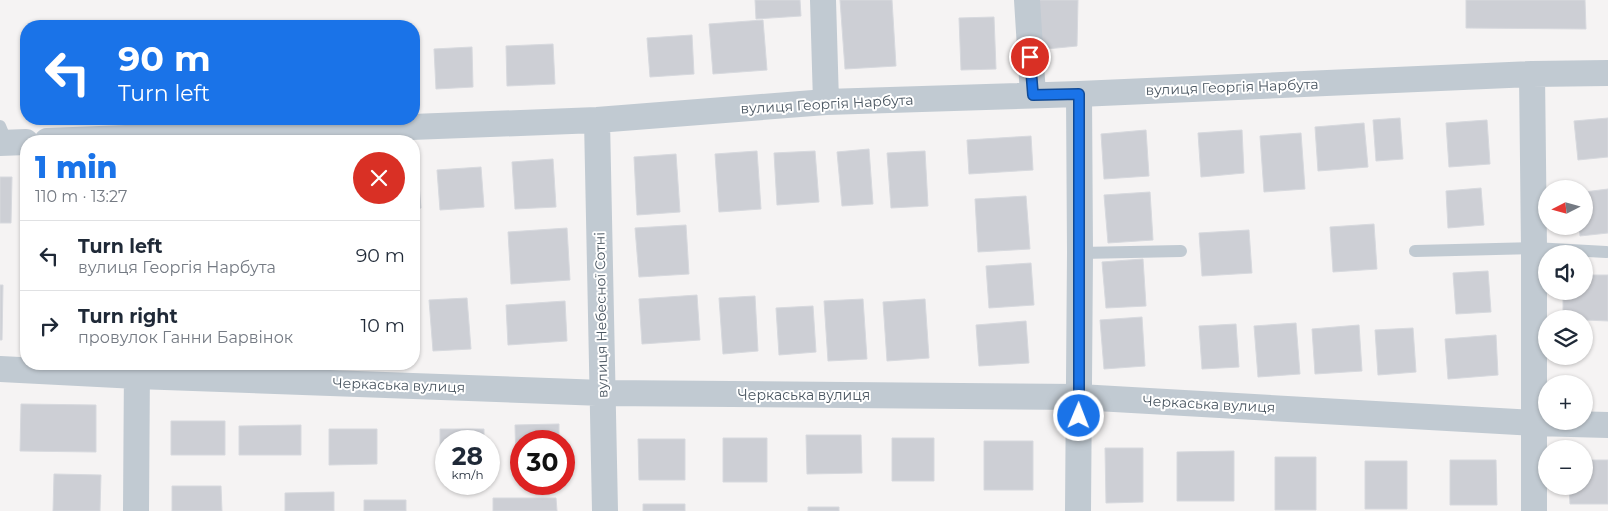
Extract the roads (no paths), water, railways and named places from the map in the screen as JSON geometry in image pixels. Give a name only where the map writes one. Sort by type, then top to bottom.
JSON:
[{"type":"street","points":[[823,0],[826,102]]},
{"type":"street","points":[[1027,0],[1033,95]]},
{"type":"street","name":"вулиця Георгія Нарбута","points":[[234,135],[597,120],[826,102],[1079,94],[1532,74],[1608,73]]},
{"type":"street","points":[[1532,74],[1534,511]]},
{"type":"street","points":[[1078,511],[1079,94]]},
{"type":"street","name":"вулиця Небесної Сотні","points":[[597,120],[605,511]]},
{"type":"street","name":"Черкаська вулиця","points":[[0,369],[20,369]]},
{"type":"street","points":[[136,511],[137,370]]},
{"type":"street","name":"Черкаська вулиця","points":[[137,370],[603,393],[1079,397],[1534,423],[1608,425]]},
{"type":"lane","points":[[1415,251],[1534,248],[1606,252]]},
{"type":"lane","points":[[1080,253],[1181,251]]}]
